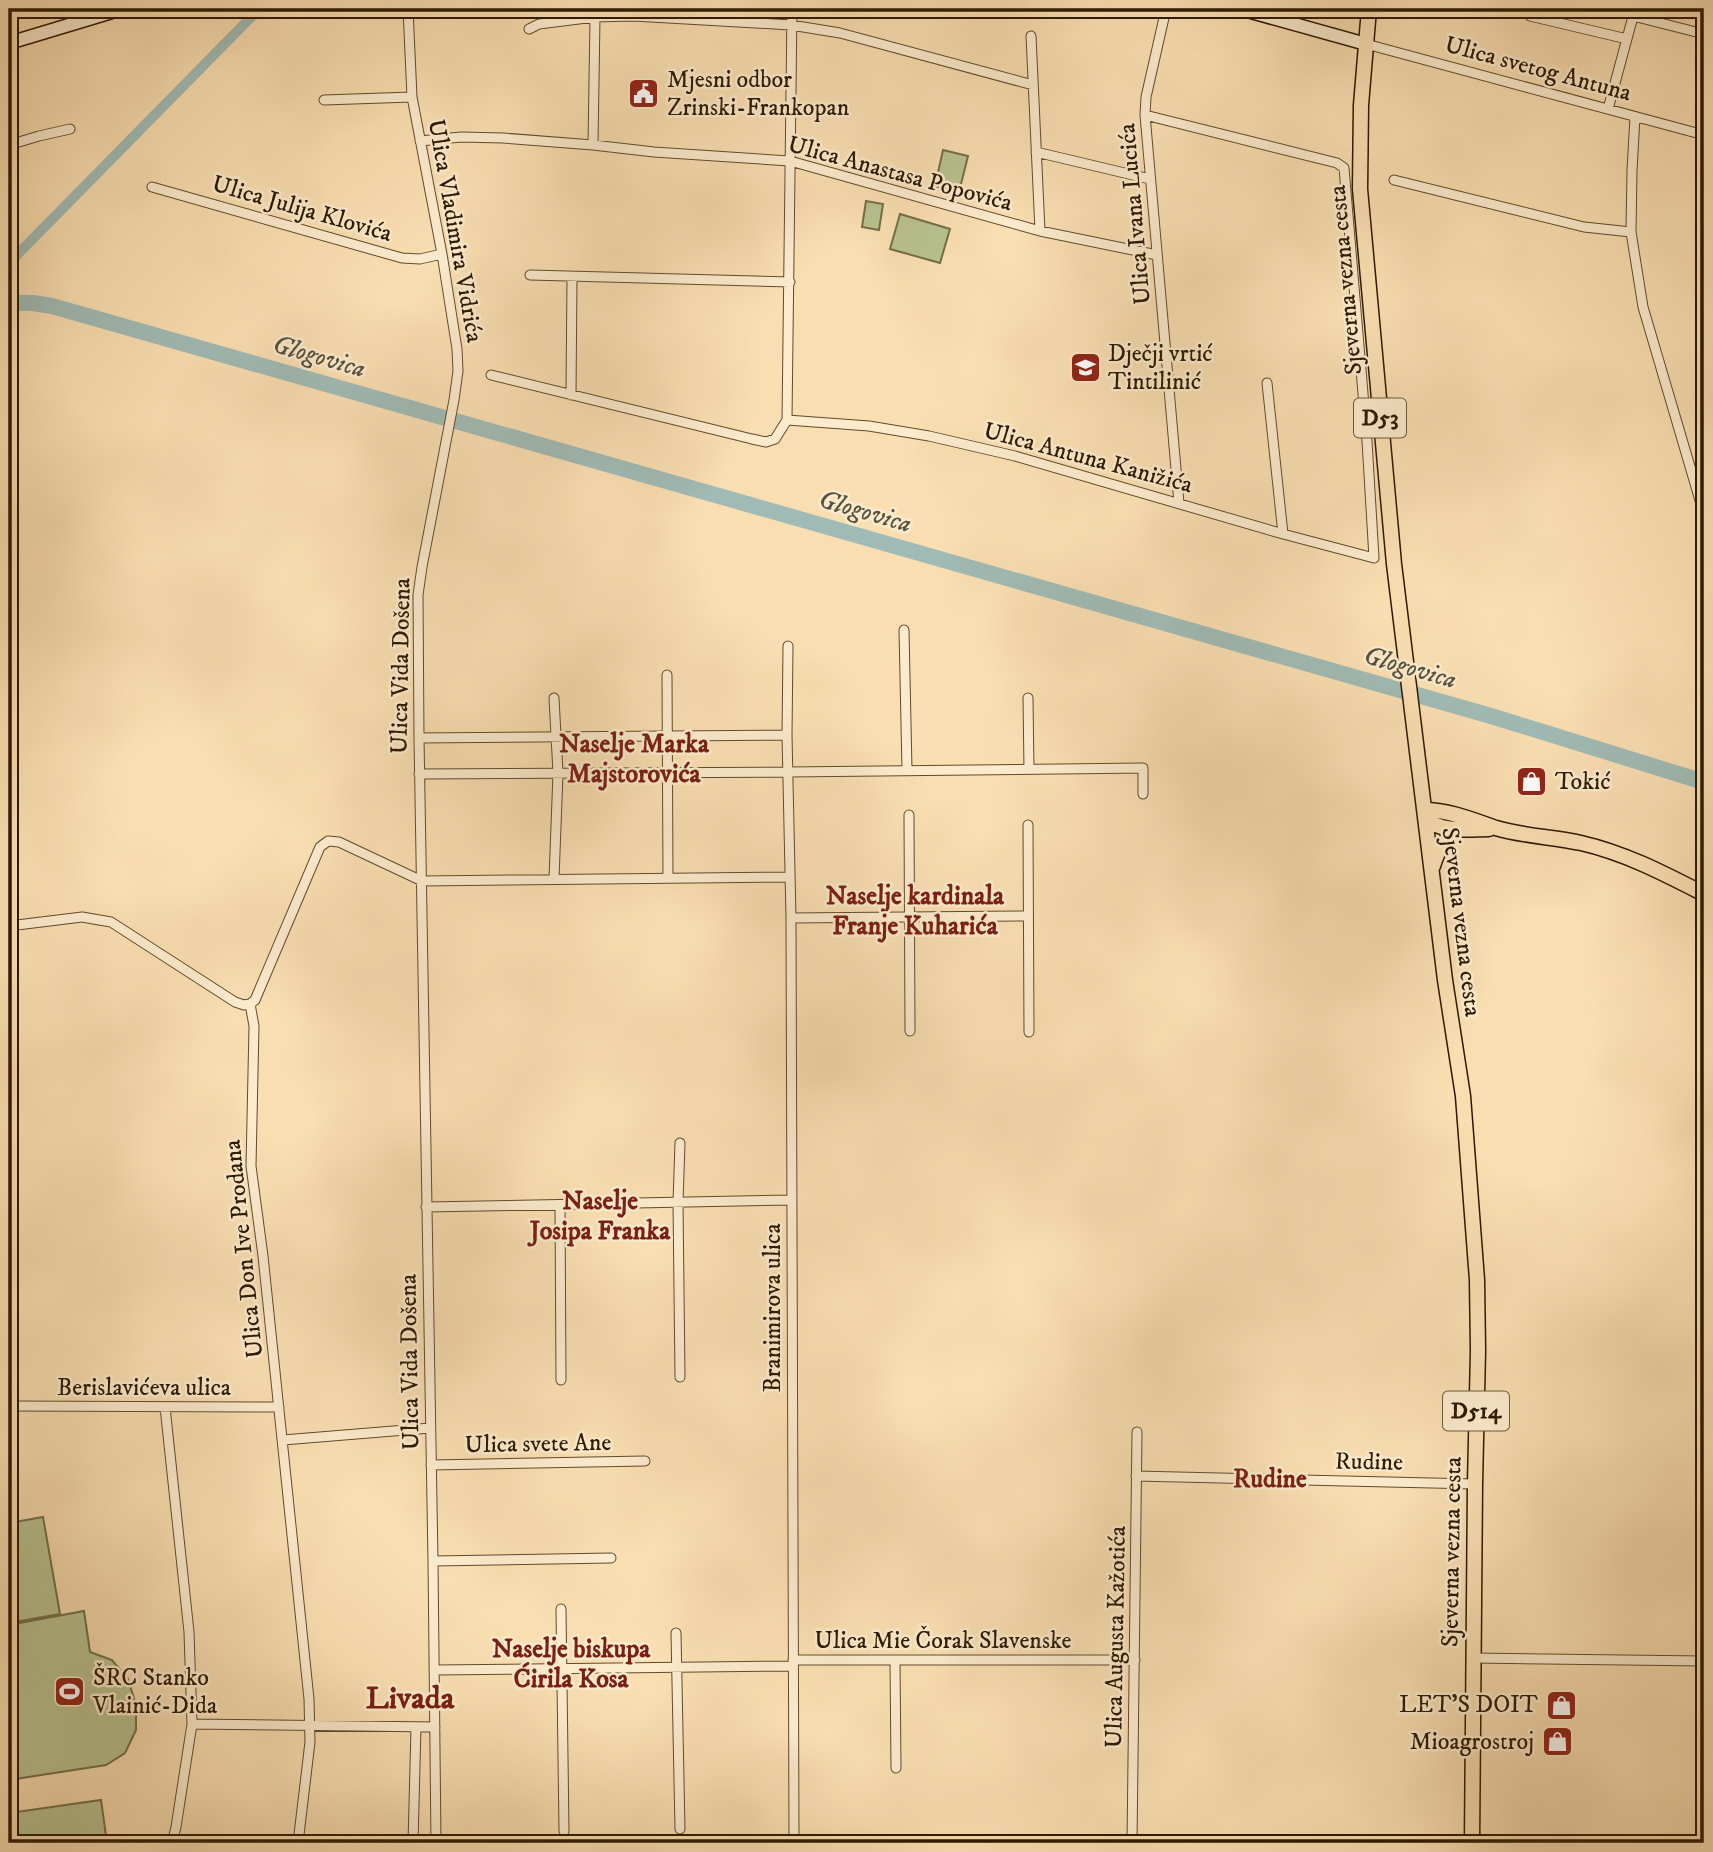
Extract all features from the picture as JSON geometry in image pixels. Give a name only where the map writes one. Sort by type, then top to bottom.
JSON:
[{"type":"main road","points":[[9,43],[122,9]]},
{"type":"main road","name":"Ulica svetog Antuna","points":[[1240,9],[1366,44]]},
{"type":"main road","name":"Sjeverna vezna cesta","points":[[1369,9],[1361,105],[1360,189],[1375,441],[1445,981],[1464,1096],[1477,1280],[1472,1843]]},
{"type":"main road","points":[[1497,828],[1441,827],[1429,822],[1424,814],[1438,811],[1497,828],[1582,844],[1614,853],[1655,869],[1704,894]]},
{"type":"main road","points":[[1432,875],[1441,847],[1450,836],[1462,828]]},
{"type":"street","name":"Ulica Vladimira Vidrića","points":[[408,9],[412,97],[442,254],[458,371]]},
{"type":"street","points":[[491,375],[752,439],[766,442],[775,439],[787,420],[792,9]]},
{"type":"street","name":"Ulica Ivana Lucića","points":[[1166,9],[1146,97],[1145,115],[1179,503]]},
{"type":"street","points":[[1608,109],[1634,12],[1704,34]]},
{"type":"street","points":[[529,29],[539,24],[595,17],[632,16],[791,25],[840,33],[1033,85]]},
{"type":"street","points":[[1530,16],[1627,39]]},
{"type":"street","points":[[593,145],[595,17]]},
{"type":"street","points":[[1031,36],[1040,231]]},
{"type":"street","name":"Ulica svetog Antuna","points":[[1366,44],[1704,135]]},
{"type":"street","name":"Ulica Vladimira Vidrića","points":[[324,100],[412,97]]},
{"type":"street","points":[[1145,115],[1337,163],[1344,167],[1375,441]]},
{"type":"street","points":[[1635,117],[1631,232],[1643,307],[1704,514]]},
{"type":"street","points":[[9,145],[69,129]]},
{"type":"street","name":"Ulica Anastasa Popovića","points":[[420,141],[475,137],[790,161],[1040,231],[1157,255]]},
{"type":"street","points":[[1036,152],[1150,179]]},
{"type":"street","points":[[1394,180],[1584,227],[1631,232]]},
{"type":"street","name":"Ulica Julija Klovića","points":[[152,187],[402,258],[420,259],[442,254]]},
{"type":"street","points":[[530,275],[790,282]]},
{"type":"street","points":[[571,395],[572,277]]},
{"type":"street","name":"Ulica Vida Došena","points":[[436,1843],[418,596],[458,371]]},
{"type":"street","points":[[1267,383],[1283,534]]},
{"type":"street","name":"Ulica Antuna Kanižića","points":[[787,420],[869,426],[929,436],[1015,456],[1374,558],[1375,441]]},
{"type":"street","points":[[904,630],[907,770]]},
{"type":"street","name":"Branimirova ulica","points":[[788,646],[794,1843]]},
{"type":"street","points":[[667,675],[668,878]]},
{"type":"street","points":[[554,698],[558,773],[554,879]]},
{"type":"street","points":[[1028,698],[1029,769]]},
{"type":"street","points":[[419,738],[787,735]]},
{"type":"street","points":[[419,774],[1143,768],[1143,794]]},
{"type":"street","points":[[909,815],[910,1031]]},
{"type":"street","points":[[1028,825],[1029,1032]]},
{"type":"street","points":[[9,926],[82,917],[111,922],[235,1002],[244,1005],[255,1000],[320,846],[328,841],[339,842],[422,881],[789,877]]},
{"type":"street","points":[[791,918],[1028,916]]},
{"type":"street","name":"Ulica Don Ive Prodana","points":[[250,1004],[254,1026],[251,1166],[263,1256],[309,1699],[310,1727],[298,1843]]},
{"type":"street","points":[[680,1143],[680,1377]]},
{"type":"street","points":[[426,1207],[791,1200]]},
{"type":"street","points":[[560,1205],[561,1380]]},
{"type":"street","name":"Berislavićeva ulica","points":[[9,1406],[279,1407]]},
{"type":"street","points":[[165,1407],[189,1632],[192,1724],[172,1843]]},
{"type":"street","points":[[283,1440],[430,1428]]},
{"type":"street","name":"Ulica Augusta Kažotića","points":[[1132,1843],[1137,1432]]},
{"type":"street","name":"Ulica svete Ane","points":[[431,1465],[645,1461]]},
{"type":"street","name":"Rudine","points":[[1136,1476],[1475,1484]]},
{"type":"street","points":[[433,1562],[611,1558]]},
{"type":"street","points":[[561,1609],[564,1831]]},
{"type":"street","points":[[676,1633],[680,1829]]},
{"type":"street","points":[[1473,1658],[1704,1661]]},
{"type":"street","name":"Ulica Mie Čorak Slavenske","points":[[793,1663],[1135,1660]]},
{"type":"street","points":[[895,1661],[896,1768]]},
{"type":"street","points":[[434,1670],[793,1663]]},
{"type":"street","points":[[192,1724],[435,1727]]},
{"type":"street","points":[[413,1843],[416,1727]]},
{"type":"green space","points":[[943,150],[968,156],[959,192],[935,186]]},
{"type":"green space","points":[[866,201],[883,204],[879,230],[862,227]]},
{"type":"green space","points":[[900,214],[950,229],[940,263],[890,249]]},
{"type":"green space","points":[[43,1517],[60,1614],[9,1623],[9,1523]]},
{"type":"green space","name":"ŠRC Stanko Vlainić-Dida","points":[[84,1611],[90,1652],[112,1660],[128,1679],[136,1705],[136,1730],[125,1753],[106,1765],[9,1780],[9,1625]]},
{"type":"green space","points":[[101,1800],[107,1843],[9,1843],[9,1813]]},
{"type":"waterway","points":[[9,263],[259,9]]},
{"type":"waterway","name":"Glogovica","points":[[9,303],[52,306],[1491,716],[1704,782]]},
{"type":"place","name":"Mjesni odbor Zrinski-Frankopan","points":[[644,94]]},
{"type":"place","name":"Dječji vrtić Tintilinić","points":[[1085,368]]},
{"type":"place","name":"Tokić","points":[[1532,782]]},
{"type":"place","name":"ŠRC Stanko Vlainić-Dida","points":[[70,1692]]},
{"type":"place","name":"LET'S DOIT","points":[[1561,1705]]},
{"type":"place","name":"Mioagrostroj","points":[[1557,1742]]},
{"type":"district","name":"Naselje Marka Majstorovića","points":[[634,759]]},
{"type":"district","name":"Naselje kardinala Franje Kuharića","points":[[915,911]]},
{"type":"district","name":"Naselje Josipa Franka","points":[[600,1216]]},
{"type":"district","name":"Rudine","points":[[1270,1479]]},
{"type":"district","name":"Naselje biskupa Ćirila Kosa","points":[[571,1664]]},
{"type":"district","name":"Livada","points":[[410,1699]]}]
